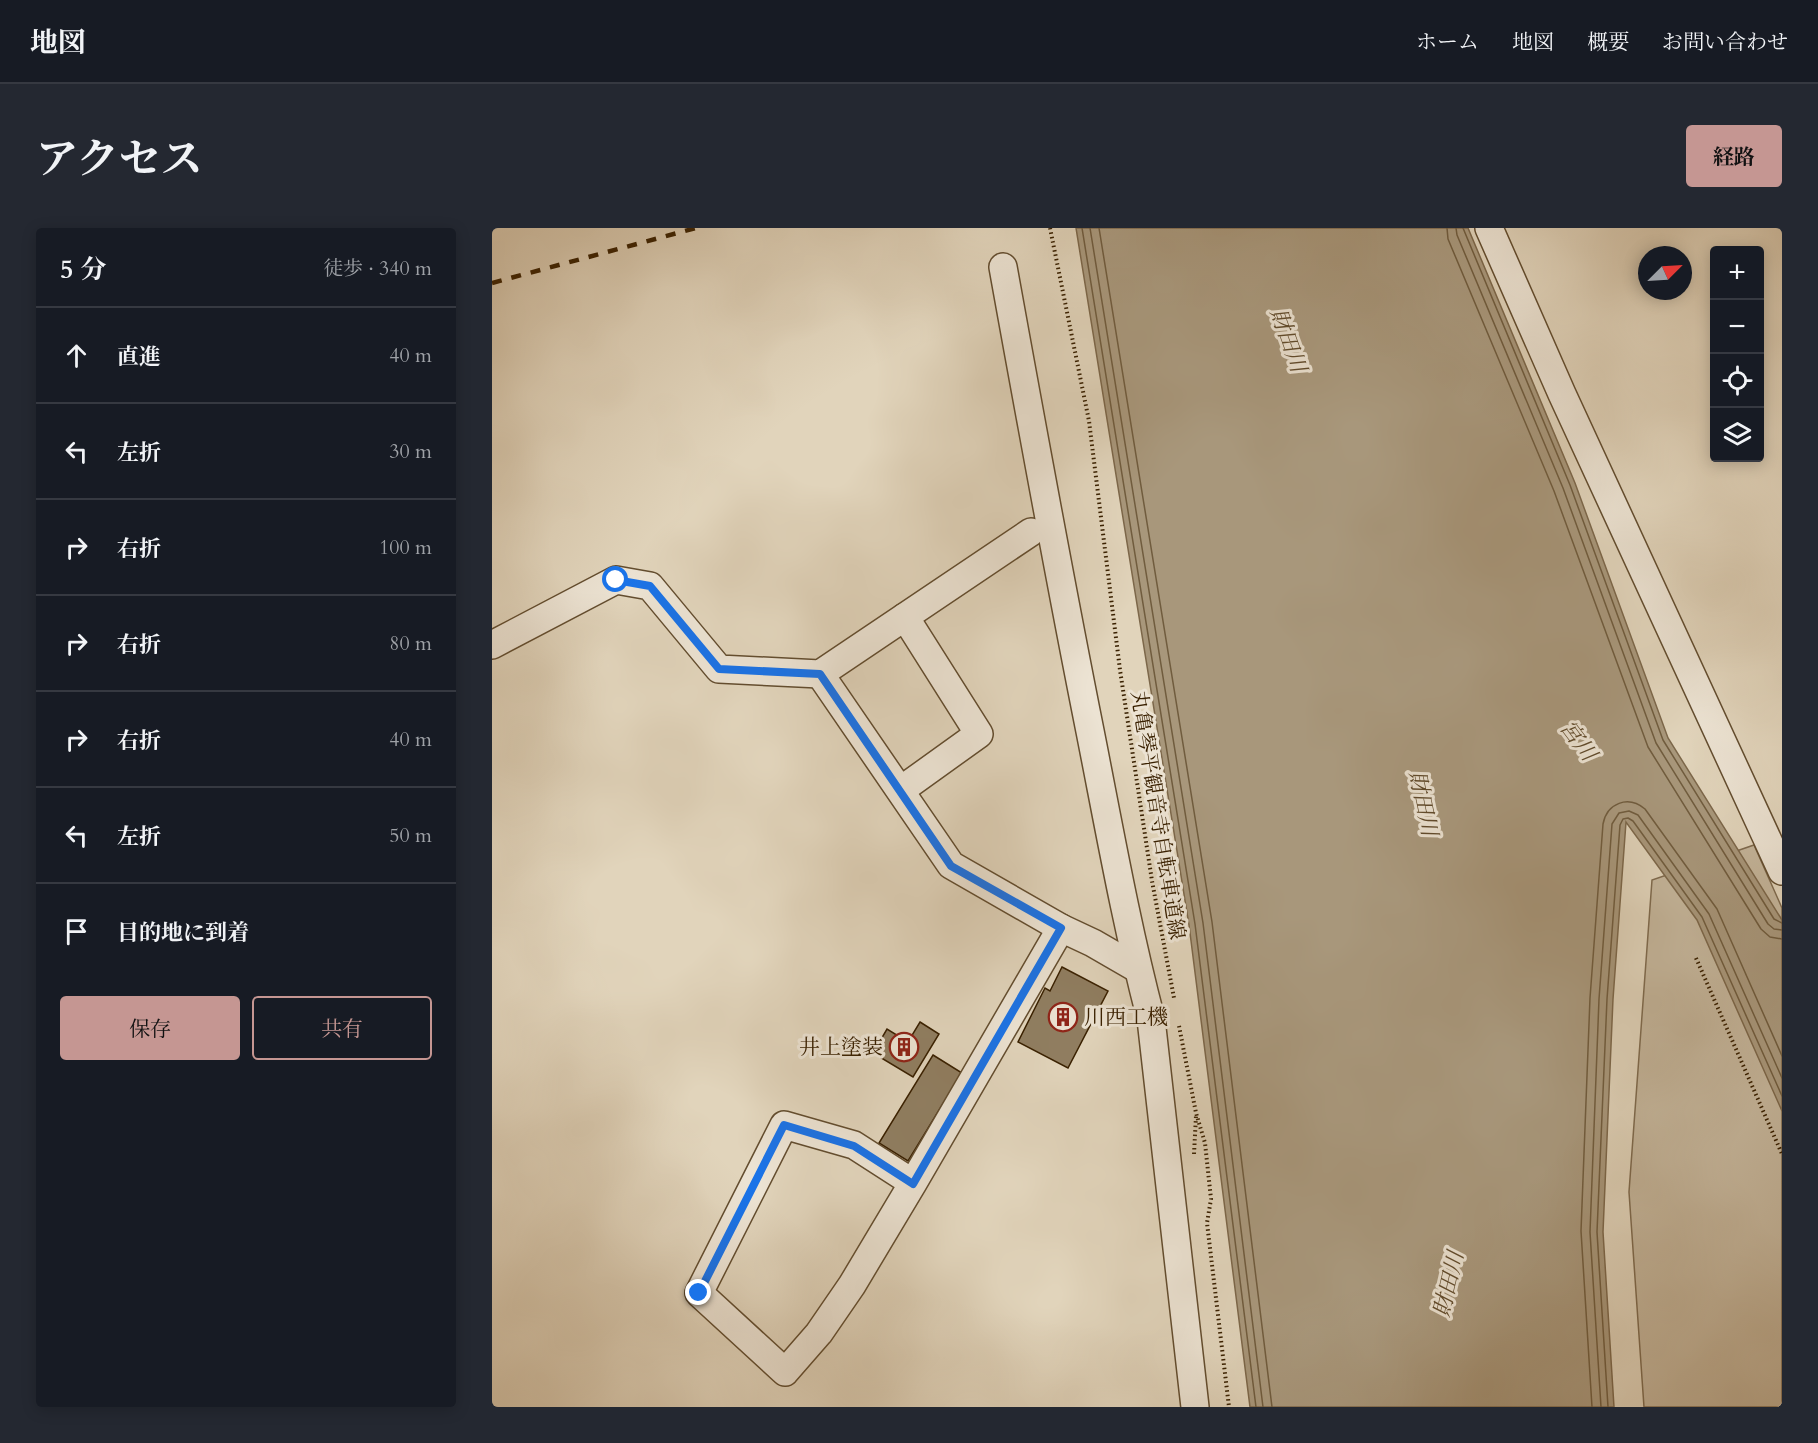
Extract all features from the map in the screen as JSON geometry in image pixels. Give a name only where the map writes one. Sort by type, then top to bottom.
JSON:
[{"type":"street","points":[[1489,228],[1562,394],[1782,871]]},
{"type":"street","points":[[1003,267],[1046,506],[1138,969],[1151,1019],[1195,1407]]},
{"type":"street","points":[[492,645],[616,580],[650,586],[719,669],[820,674],[1031,532]]},
{"type":"street","points":[[901,790],[979,734],[905,618]]},
{"type":"street","points":[[820,674],[951,866],[1138,969]]},
{"type":"street","points":[[913,1184],[854,1146],[784,1125],[699,1293],[785,1372],[852,1285],[913,1184],[1061,928]]},
{"type":"path","name":"丸亀琴平観音寺自転車道線","points":[[1050,228],[1089,421],[1120,670],[1152,880],[1176,1008]]},
{"type":"path","points":[[1696,958],[1782,1154]]},
{"type":"path","points":[[1178,1020],[1196,1113],[1205,1143],[1211,1199],[1207,1223],[1229,1407]]},
{"type":"shaded area","points":[[1754,845],[1782,908],[1782,1407],[1644,1407],[1629,1192],[1652,880]]},
{"type":"water","points":[[1076,228],[1468,228],[1575,483],[1668,738],[1782,920],[1782,1111],[1697,920],[1626,822],[1613,999],[1603,1232],[1614,1407],[1250,1407],[1189,925]]},
{"type":"building","name":"川西工機","points":[[1062,967],[1108,991],[1068,1068],[1018,1042],[1045,988],[1050,991]]},
{"type":"building","name":"井上塗装","points":[[920,1022],[939,1034],[913,1077],[873,1053],[887,1029],[908,1042]]},
{"type":"building","points":[[933,1055],[962,1073],[908,1161],[879,1143]]},
{"type":"railway","points":[[492,283],[696,228]]},
{"type":"place","name":"川西工機","points":[[1063,1017]]},
{"type":"place","name":"井上塗装","points":[[904,1047]]},
{"type":"route","points":[[616,580],[650,586],[719,669],[820,674],[951,866],[1061,928],[913,1184],[854,1146],[784,1125],[699,1293]]},
{"type":"water label","name":"財田川","points":[[1289,340]]},
{"type":"water label","name":"宮川","points":[[1579,740]]},
{"type":"water label","name":"財田川","points":[[1424,803]]},
{"type":"water label","name":"財田川","points":[[1448,1284]]}]
